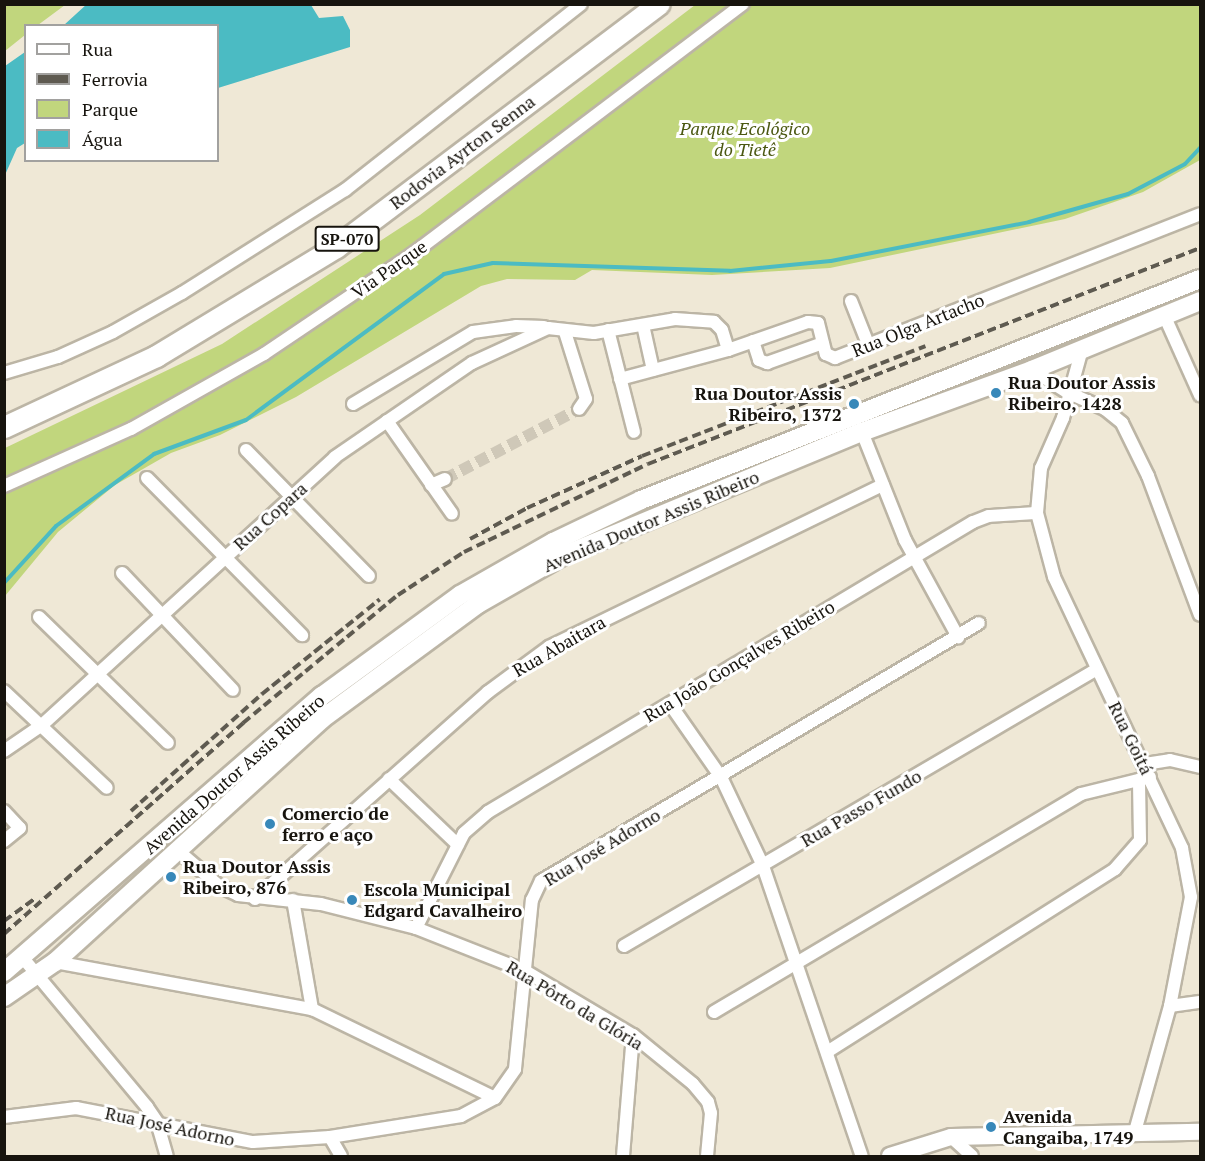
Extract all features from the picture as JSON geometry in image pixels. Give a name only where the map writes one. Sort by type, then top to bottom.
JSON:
[{"type":"highway","name":"Rodovia Ayrton Senna","points":[[4,427],[156,356],[336,247],[659,4]]},
{"type":"main road","name":"Avenida Doutor Assis Ribeiro","points":[[4,972],[23,958],[322,696],[470,589],[553,542],[641,500],[1200,279]]},
{"type":"main road","name":"Avenida Doutor Assis Ribeiro","points":[[4,997],[55,962],[176,849],[322,719],[478,604],[562,556],[862,432],[1032,369],[1200,301]]},
{"type":"main road","points":[[890,1156],[951,1137],[1200,1132]]},
{"type":"street","points":[[4,373],[58,357],[113,332],[345,190],[581,4]]},
{"type":"street","name":"Via Parque","points":[[4,486],[130,429],[264,354],[411,255],[743,4]]},
{"type":"street","name":"Rua Olga Artacho","points":[[620,379],[728,350],[814,322],[820,327],[828,357],[835,358],[1200,214]]},
{"type":"street","points":[[851,301],[868,344]]},
{"type":"street","points":[[1164,315],[1200,394]]},
{"type":"street","points":[[353,404],[473,332],[516,326],[548,328],[565,332],[608,330],[675,319],[714,322],[722,330],[728,350]]},
{"type":"street","points":[[643,325],[653,370]]},
{"type":"street","name":"Rua Copara","points":[[4,751],[42,726],[335,457],[472,363],[548,328]]},
{"type":"street","points":[[608,330],[634,432]]},
{"type":"street","points":[[565,332],[586,399],[579,409]]},
{"type":"street","points":[[753,341],[759,360],[767,363],[823,343]]},
{"type":"street","name":"Rua Goitá","points":[[1082,349],[1067,392],[1063,418],[1041,468],[1037,513],[1054,576],[1097,669],[1145,764],[1144,778],[1182,848],[1191,897],[1170,1006],[1134,1135]]},
{"type":"street","points":[[1032,369],[1067,392],[1105,409],[1122,423],[1131,438],[1200,615]]},
{"type":"street","points":[[387,421],[452,514]]},
{"type":"street","points":[[862,432],[913,555],[958,637]]},
{"type":"street","points":[[246,450],[369,576]]},
{"type":"street","points":[[147,478],[302,635]]},
{"type":"street","points":[[431,485],[445,479]]},
{"type":"street","name":"Rua Abaitara","points":[[255,899],[496,685],[549,647],[883,485]]},
{"type":"street","name":"Rua João Gonçalves Ribeiro","points":[[416,928],[465,833],[488,812],[913,555],[989,516],[1037,513]]},
{"type":"street","points":[[122,573],[233,690]]},
{"type":"street","points":[[39,617],[168,743]]},
{"type":"street","name":"Rua José Adorno","points":[[4,1117],[76,1108],[253,1142],[330,1137],[435,1123],[461,1116],[495,1098],[515,1069],[532,900],[541,881],[979,623]]},
{"type":"street","name":"Rua Passo Fundo","points":[[624,946],[1097,669]]},
{"type":"street","points":[[4,691],[107,788]]},
{"type":"street","points":[[670,704],[721,777],[763,866],[862,1156]]},
{"type":"street","points":[[1145,764],[1170,760],[1200,767]]},
{"type":"street","points":[[714,1012],[1081,794],[1144,778],[1140,840],[1115,869],[827,1052]]},
{"type":"street","points":[[389,779],[458,845]]},
{"type":"street","points":[[4,811],[20,828],[4,841]]},
{"type":"street","name":"Rua Pôrto da Glória","points":[[176,849],[219,886],[255,899],[293,900],[416,928],[525,971],[633,1035],[693,1084],[708,1102],[711,1113],[707,1156]]},
{"type":"street","points":[[293,900],[312,1009]]},
{"type":"street","points":[[23,958],[158,1122],[167,1156]]},
{"type":"street","points":[[55,962],[312,1009],[495,1098]]},
{"type":"street","points":[[1170,1006],[1200,1002]]},
{"type":"street","points":[[624,1156],[633,1035]]},
{"type":"street","points":[[330,1137],[341,1156]]},
{"type":"street","points":[[951,1137],[972,1156]]},
{"type":"green space","points":[[5,4],[65,4],[39,24],[24,24],[24,36],[5,51]]},
{"type":"green space","name":"Parque Ecológico do Tietê","points":[[695,5],[1200,5],[1200,160],[1143,192],[1065,219],[830,268],[712,275],[592,270],[575,280],[507,279],[481,286],[296,397],[220,435],[171,453],[115,485],[58,532],[5,596],[5,448],[222,344],[420,215]]},
{"type":"water","points":[[87,4],[311,5],[319,18],[343,16],[350,30],[350,47],[219,88],[219,24],[65,24]]},
{"type":"water","points":[[24,53],[24,144],[17,148],[5,175],[5,66]]},
{"type":"waterway","points":[[4,583],[56,526],[154,454],[246,420],[444,274],[493,263],[730,271],[831,261],[1029,222],[1128,194],[1185,164],[1200,148]]},
{"type":"tunnel","points":[[445,479],[579,409]]},
{"type":"railway","points":[[4,934],[243,723],[398,595],[464,552],[648,464],[1200,248]]},
{"type":"railway","points":[[470,539],[527,508],[642,456],[925,346]]},
{"type":"railway","points":[[131,811],[262,694],[380,599]]},
{"type":"railway","points":[[4,921],[36,898]]},
{"type":"place","name":"Rua Doutor Assis Ribeiro, 1428","points":[[996,393]]},
{"type":"place","name":"Rua Doutor Assis Ribeiro, 1372","points":[[854,404]]},
{"type":"place","name":"Comercio de ferro e aço","points":[[270,824]]},
{"type":"place","name":"Rua Doutor Assis Ribeiro, 876","points":[[171,877]]},
{"type":"place","name":"Escola Municipal Edgard Cavalheiro","points":[[352,900]]},
{"type":"place","name":"Avenida Cangaiba, 1749","points":[[991,1127]]}]
